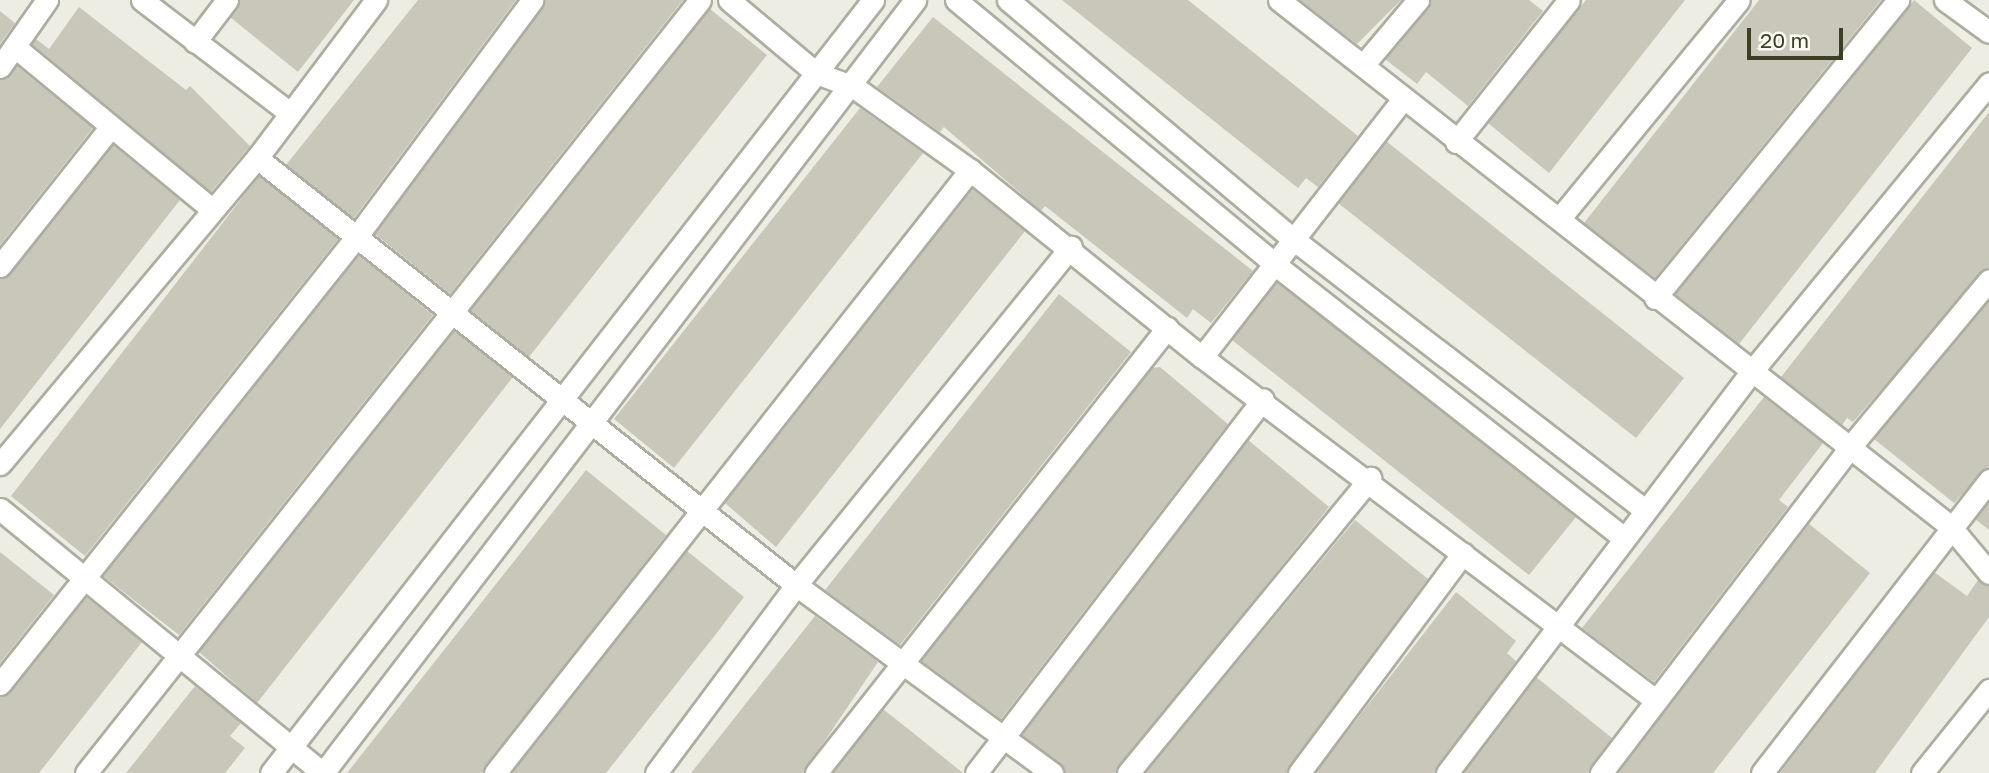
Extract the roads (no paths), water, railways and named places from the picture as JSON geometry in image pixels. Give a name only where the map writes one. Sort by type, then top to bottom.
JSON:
[{"type":"street","points":[[142,0],[288,111]]},
{"type":"street","points":[[195,42],[228,0]]},
{"type":"street","points":[[0,464],[210,208],[257,158],[288,111],[376,0]]},
{"type":"street","points":[[0,684],[357,236],[532,0]]},
{"type":"street","points":[[86,773],[183,657],[700,0]]},
{"type":"street","points":[[730,0],[816,73],[854,87],[970,170],[1071,247],[1202,357],[1370,478],[1463,554],[1654,699]]},
{"type":"street","points":[[271,773],[567,399],[873,0]]},
{"type":"street","points":[[0,509],[323,773],[854,87],[915,0]]},
{"type":"street","points":[[956,0],[1277,266],[1623,537]]},
{"type":"street","points":[[1008,0],[1293,239],[1645,510]]},
{"type":"street","points":[[1279,0],[1364,64],[1401,101],[1559,219],[1656,298],[1950,526],[1989,573]]},
{"type":"street","points":[[1364,64],[1418,0]]},
{"type":"street","points":[[1455,142],[1569,0]]},
{"type":"street","points":[[1559,219],[1739,0]]},
{"type":"street","points":[[1656,298],[1898,0]]},
{"type":"street","points":[[1945,0],[1989,32]]},
{"type":"street","points":[[0,67],[45,1]]},
{"type":"street","points":[[15,47],[108,130],[210,208]]},
{"type":"street","points":[[1447,773],[1555,625],[1752,371],[1989,83]]},
{"type":"street","points":[[1202,357],[1277,266],[1293,239],[1401,101]]},
{"type":"street","points":[[0,266],[108,130]]},
{"type":"street","points":[[257,158],[455,310],[796,585],[902,664],[1005,733],[1052,773]]},
{"type":"street","points":[[495,773],[698,507],[970,170]]},
{"type":"street","points":[[656,773],[796,585],[1071,247]]},
{"type":"street","points":[[1601,773],[1654,699],[1850,447],[1989,280]]},
{"type":"street","points":[[816,773],[1167,328]]},
{"type":"street","points":[[976,773],[1263,399]]},
{"type":"street","points":[[1128,773],[1370,478]]},
{"type":"street","points":[[1762,773],[1950,526],[1989,480]]},
{"type":"street","points":[[1299,773],[1463,554]]},
{"type":"street","points":[[1922,773],[1989,690]]}]
